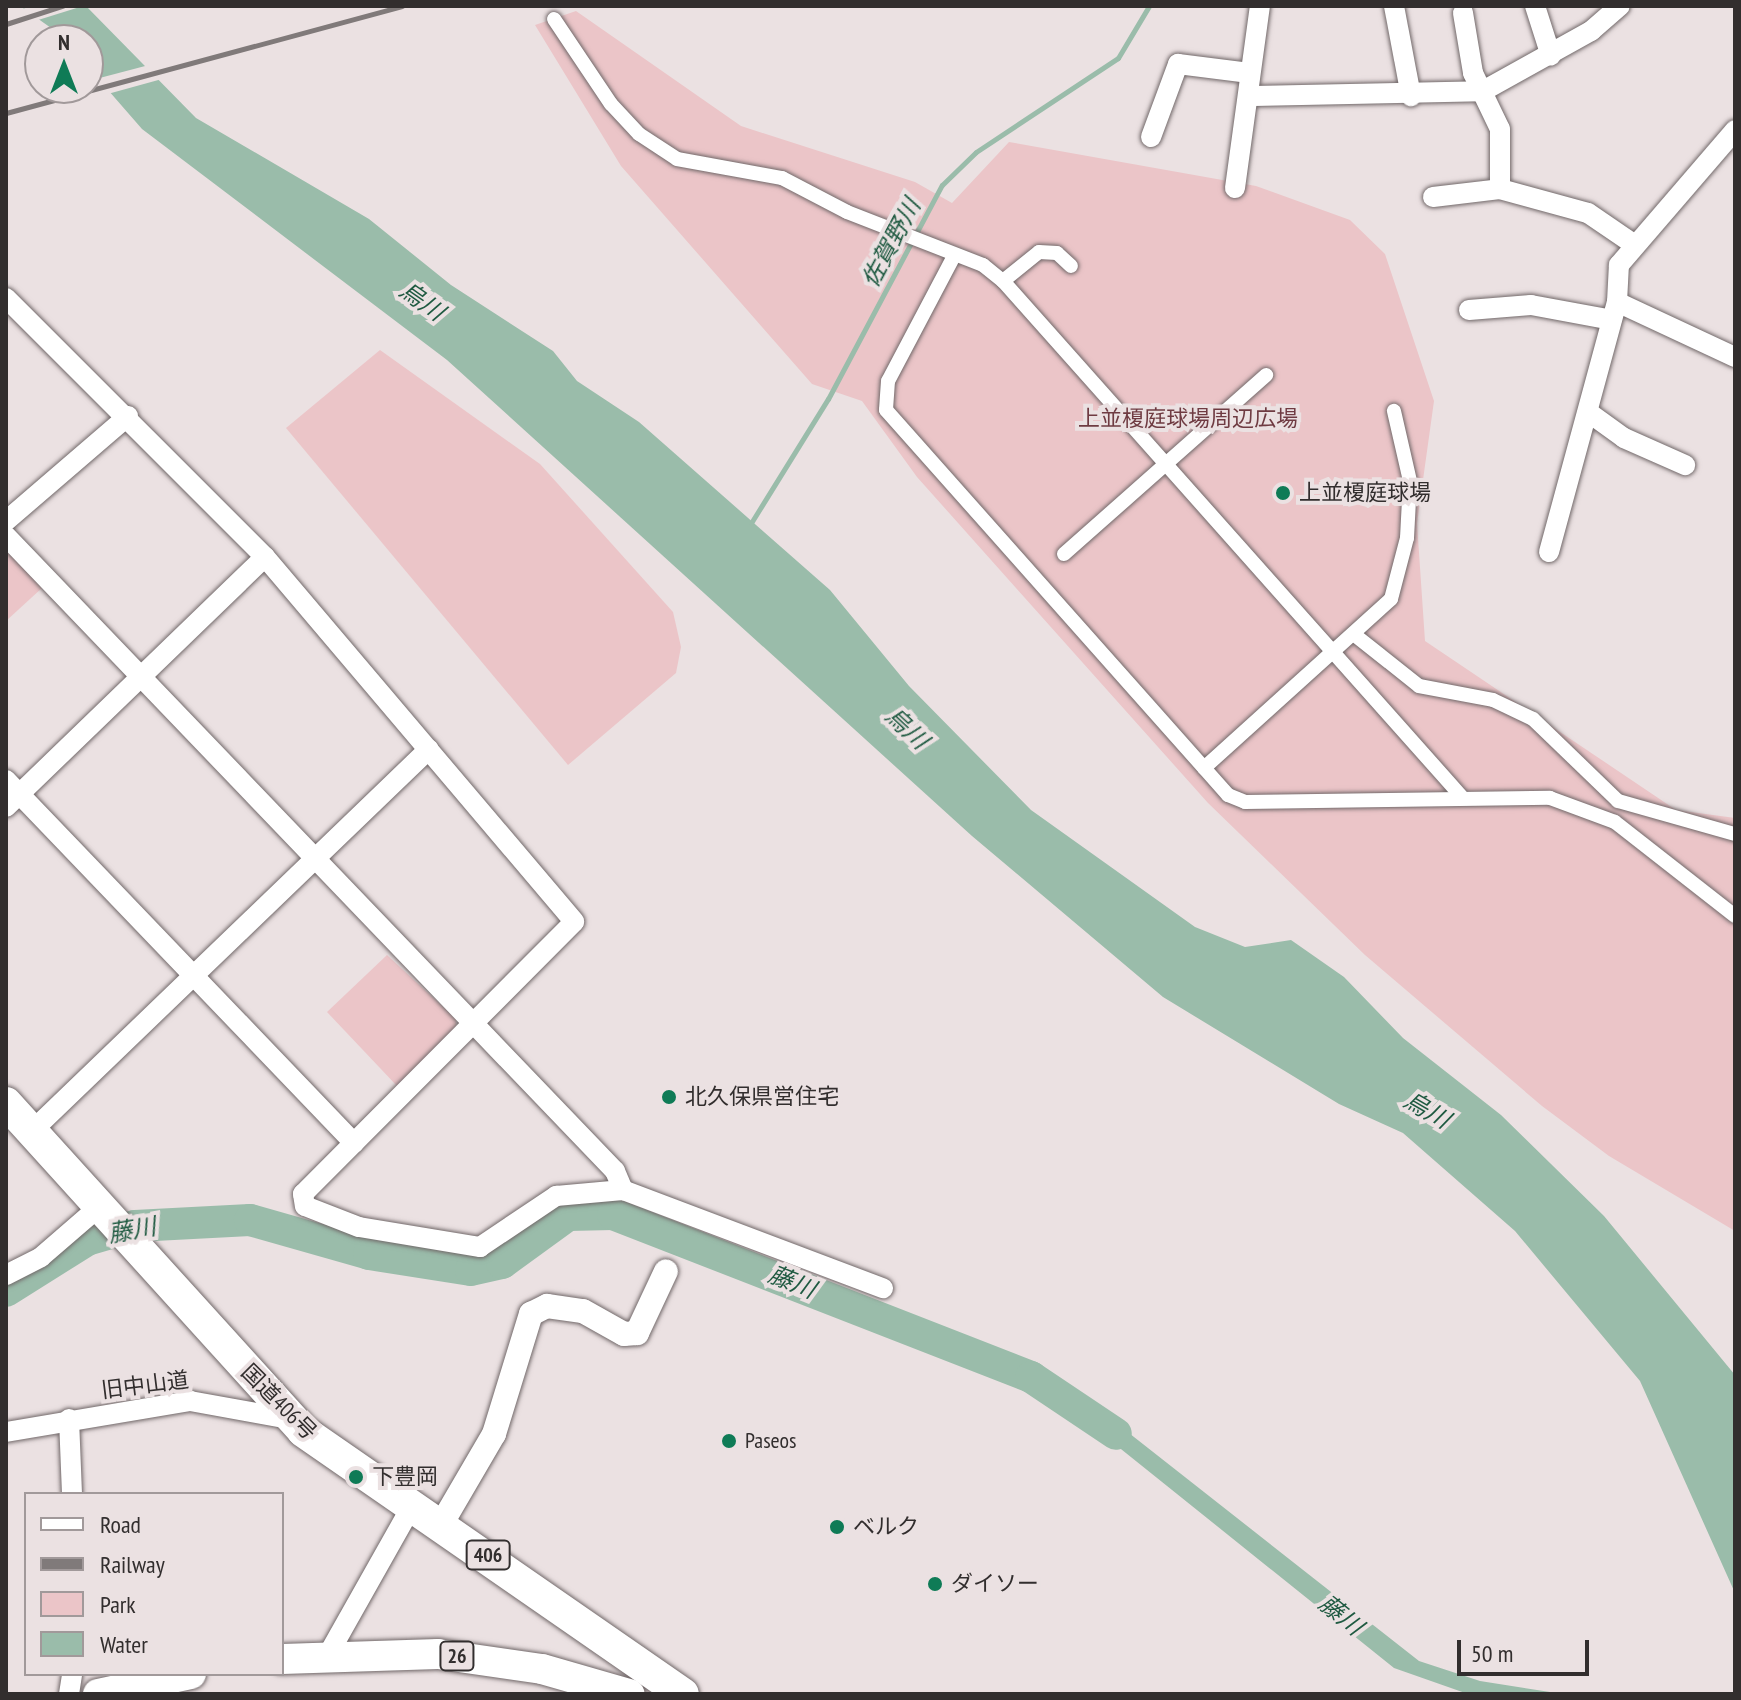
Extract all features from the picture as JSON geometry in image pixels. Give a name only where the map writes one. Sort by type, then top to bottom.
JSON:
[{"type":"highway","name":"国道406号","points":[[6,1103],[290,1419],[683,1694]]},
{"type":"main road","name":"26","points":[[284,1659],[329,1653],[491,1660],[629,1694]]},
{"type":"main road","points":[[98,1694],[182,1676]]},
{"type":"street","points":[[1235,188],[1252,96],[1249,73],[1260,6]]},
{"type":"street","points":[[1394,6],[1411,96]]},
{"type":"street","points":[[1535,6],[1551,56]]},
{"type":"street","points":[[1252,96],[1411,96],[1483,91],[1551,56],[1620,6]]},
{"type":"street","points":[[1463,13],[1483,91],[1500,129],[1500,189]]},
{"type":"street","points":[[554,19],[611,104],[639,134],[677,159],[772,174],[1003,281],[1462,797]]},
{"type":"street","points":[[1151,137],[1178,64],[1249,73]]},
{"type":"street","points":[[1549,552],[1614,311],[1619,265],[1632,243],[1735,130]]},
{"type":"street","points":[[1433,197],[1500,189],[1588,213],[1632,243]]},
{"type":"street","points":[[1003,281],[1039,252],[1057,253],[1071,266]]},
{"type":"street","points":[[954,256],[888,381],[886,410],[1204,768],[1245,802],[1550,798],[1585,809],[1636,837],[1735,916]]},
{"type":"street","points":[[6,298],[128,416],[265,557],[574,922],[302,1199],[336,1220],[402,1237],[487,1246],[556,1196],[623,1190],[883,1288]]},
{"type":"street","points":[[1469,310],[1531,305],[1614,311],[1735,357]]},
{"type":"street","points":[[1064,554],[1266,375]]},
{"type":"street","points":[[1204,768],[1356,636],[1391,599],[1407,538],[1410,481],[1394,411]]},
{"type":"street","points":[[1588,412],[1624,438],[1685,465]]},
{"type":"street","points":[[6,521],[128,416]]},
{"type":"street","points":[[6,536],[615,1171],[623,1190]]},
{"type":"street","points":[[265,557],[10,794],[192,975],[354,1143]]},
{"type":"street","points":[[1356,636],[1419,686],[1493,700],[1533,719],[1618,801],[1735,834]]},
{"type":"street","points":[[31,1132],[429,749]]},
{"type":"street","points":[[6,1275],[113,1222]]},
{"type":"street","points":[[442,1523],[494,1434],[531,1314],[547,1306],[583,1311],[624,1334],[637,1333],[666,1271]]},
{"type":"street","name":"旧中山道","points":[[6,1432],[190,1401],[290,1419]]},
{"type":"street","points":[[69,1419],[72,1492]]},
{"type":"street","points":[[329,1653],[413,1504]]},
{"type":"green space","name":"上並榎庭球場周辺広場","points":[[576,11],[741,126],[915,182],[952,203],[1009,142],[1256,186],[1350,220],[1385,254],[1434,401],[1417,523],[1425,641],[1676,810],[1735,818],[1735,1231],[1609,1156],[1542,1106],[1365,955],[1208,803],[917,477],[862,401],[812,384],[621,166],[535,25]]},
{"type":"green space","points":[[380,350],[540,464],[673,612],[681,647],[676,673],[568,765],[286,428]]},
{"type":"green space","points":[[6,549],[42,588],[6,621]]},
{"type":"green space","points":[[387,955],[456,1019],[456,1033],[397,1086],[327,1012]]},
{"type":"water","points":[[20,6],[86,6],[104,24],[45,24]]},
{"type":"water","name":"烏川","points":[[104,24],[196,118],[369,219],[451,285],[553,351],[577,381],[639,422],[830,590],[909,686],[1031,810],[1195,927],[1245,947],[1291,940],[1344,977],[1403,1038],[1501,1115],[1604,1216],[1735,1375],[1735,1593],[1640,1381],[1515,1231],[1403,1133],[1339,1104],[1163,997],[972,836],[447,360],[142,129],[104,85]]},
{"type":"water","points":[[1080,1408],[1120,1426],[1419,1661],[1480,1681],[1563,1694],[1468,1694],[1394,1668],[1086,1421]]},
{"type":"pier","points":[[32,6],[83,6],[35,21],[19,10]]},
{"type":"pier","points":[[149,65],[162,79],[104,95],[104,77]]},
{"type":"waterway","name":"佐賀野川","points":[[751,523],[828,399],[942,185],[976,152],[1118,58],[1149,6]]},
{"type":"waterway","name":"藤川","points":[[6,1291],[87,1240],[135,1226],[250,1220],[369,1254],[471,1270],[502,1263],[568,1215],[613,1214],[1031,1377],[1116,1434]]},
{"type":"railway","points":[[6,24],[62,6]]},
{"type":"railway","points":[[6,113],[402,6]]},
{"type":"place","name":"上並榎庭球場","points":[[1283,493]]},
{"type":"place","name":"北久保県営住宅","points":[[669,1097]]},
{"type":"place","name":"Paseos","points":[[729,1441]]},
{"type":"place","name":"下豊岡","points":[[356,1477]]},
{"type":"place","name":"ベルク","points":[[837,1527]]},
{"type":"place","name":"ダイソー","points":[[935,1584]]}]
